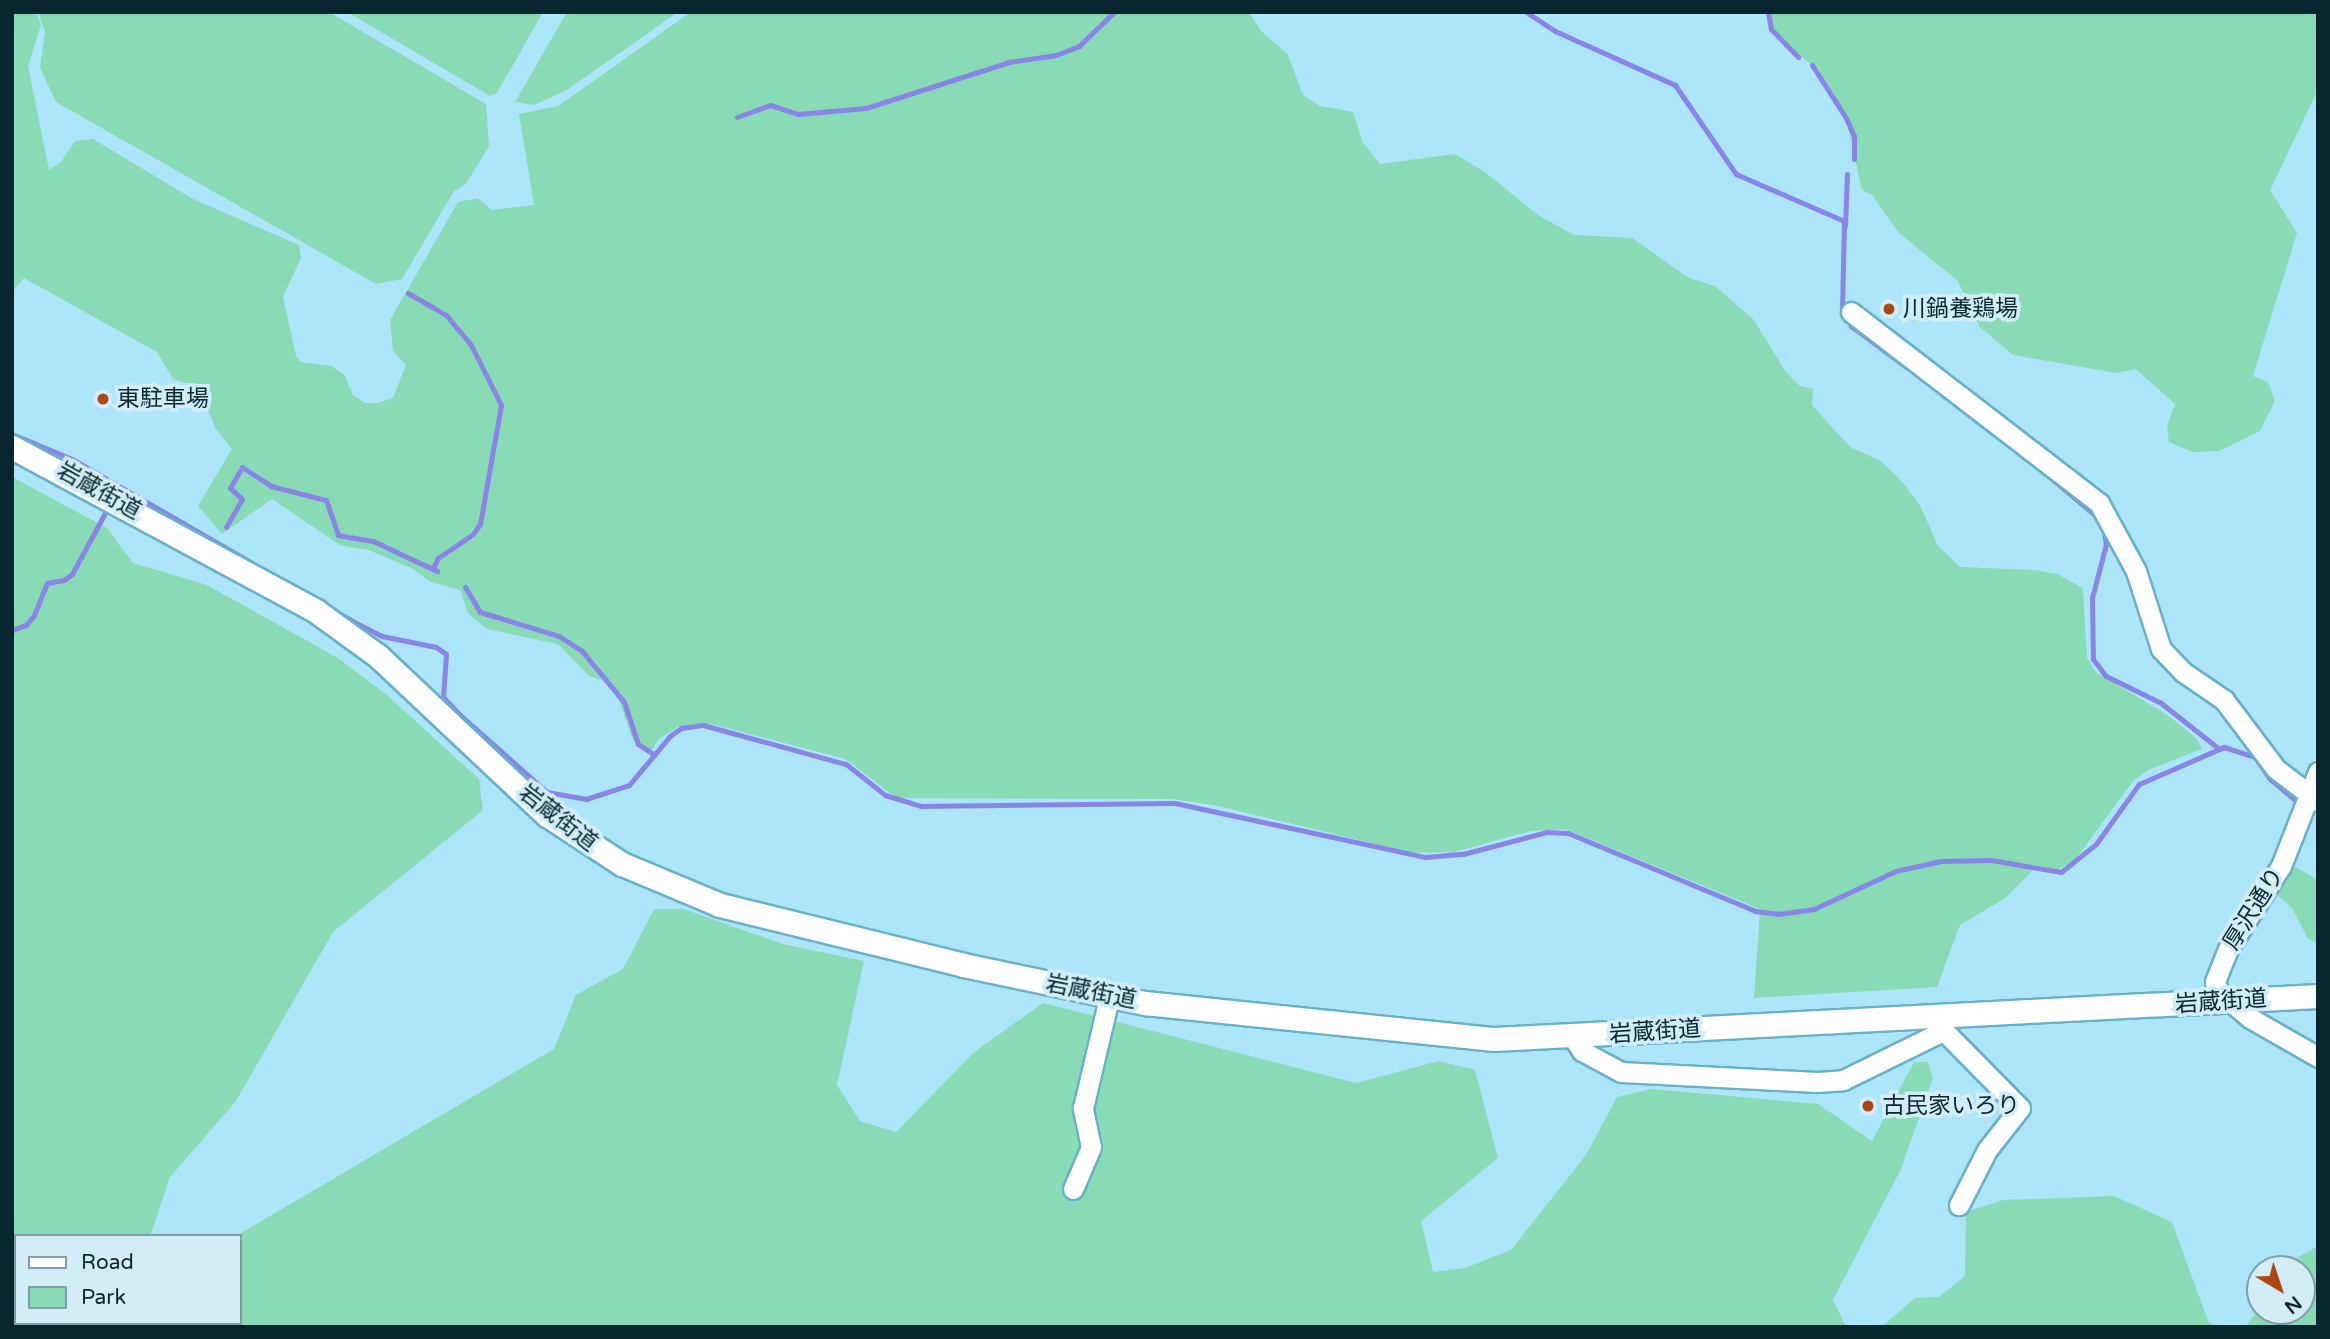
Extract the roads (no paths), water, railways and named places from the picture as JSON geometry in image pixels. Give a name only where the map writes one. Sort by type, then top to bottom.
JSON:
[{"type":"main road","name":"岩蔵街道","points":[[12,447],[316,611],[378,656],[547,814],[637,872],[734,909],[1110,998],[1467,1038],[1573,1037],[1945,1022],[2318,996]]},
{"type":"street","points":[[1851,312],[2101,505],[2136,570],[2161,649],[2183,672],[2232,708],[2276,769],[2309,801]]},
{"type":"street","name":"厚沢通り","points":[[2231,1001],[2216,986],[2219,969],[2238,932],[2281,866],[2309,801],[2318,772]]},
{"type":"street","points":[[1073,1189],[1091,1147],[1083,1108],[1110,998]]},
{"type":"street","points":[[2231,1001],[2250,1018],[2318,1057]]},
{"type":"street","points":[[1573,1037],[1582,1051],[1621,1072],[1818,1082],[1843,1080],[1945,1022],[2020,1108],[1987,1150],[1959,1205]]},
{"type":"waterway","points":[[737,117],[770,105],[798,114],[866,108],[1009,62],[1056,55],[1079,46],[1114,12]]},
{"type":"waterway","points":[[1526,12],[1555,31],[1675,85],[1736,174],[1844,221],[1842,312],[1851,326],[1906,367]]},
{"type":"waterway","points":[[1768,12],[1771,29],[1798,57]]},
{"type":"waterway","points":[[1812,65],[1846,118],[1854,136],[1854,159]]},
{"type":"waterway","points":[[1845,226],[1847,174]]},
{"type":"waterway","points":[[408,293],[446,315],[471,345],[501,405],[480,524],[473,534],[438,558],[433,568]]},
{"type":"waterway","points":[[12,434],[72,459],[360,625],[382,636],[436,647],[446,654],[443,697],[459,714],[547,792],[586,799],[629,785],[670,736],[681,728],[703,725],[846,764],[885,795],[921,806],[1175,803],[1425,857],[1463,854],[1547,832],[1568,833],[1755,911],[1778,914],[1814,909],[1896,871],[1941,861],[1991,860],[2061,872],[2096,844],[2139,784],[2224,747],[2255,757],[2269,778],[2301,805]]},
{"type":"waterway","points":[[226,527],[242,499],[230,488],[242,467],[271,486],[326,500],[338,535],[373,541],[437,571]]},
{"type":"waterway","points":[[2039,468],[2096,516]]},
{"type":"waterway","points":[[12,630],[26,625],[34,615],[47,583],[64,580],[72,574],[105,513]]},
{"type":"waterway","points":[[2103,527],[2106,544],[2092,598],[2093,659],[2106,676],[2161,703],[2218,748]]},
{"type":"waterway","points":[[465,587],[480,612],[559,636],[582,651],[624,702],[638,744],[655,755]]},
{"type":"place","name":"川鍋養鶏場","points":[[1889,309]]},
{"type":"place","name":"東駐車場","points":[[103,399]]},
{"type":"place","name":"古民家いろり","points":[[1868,1106]]}]
